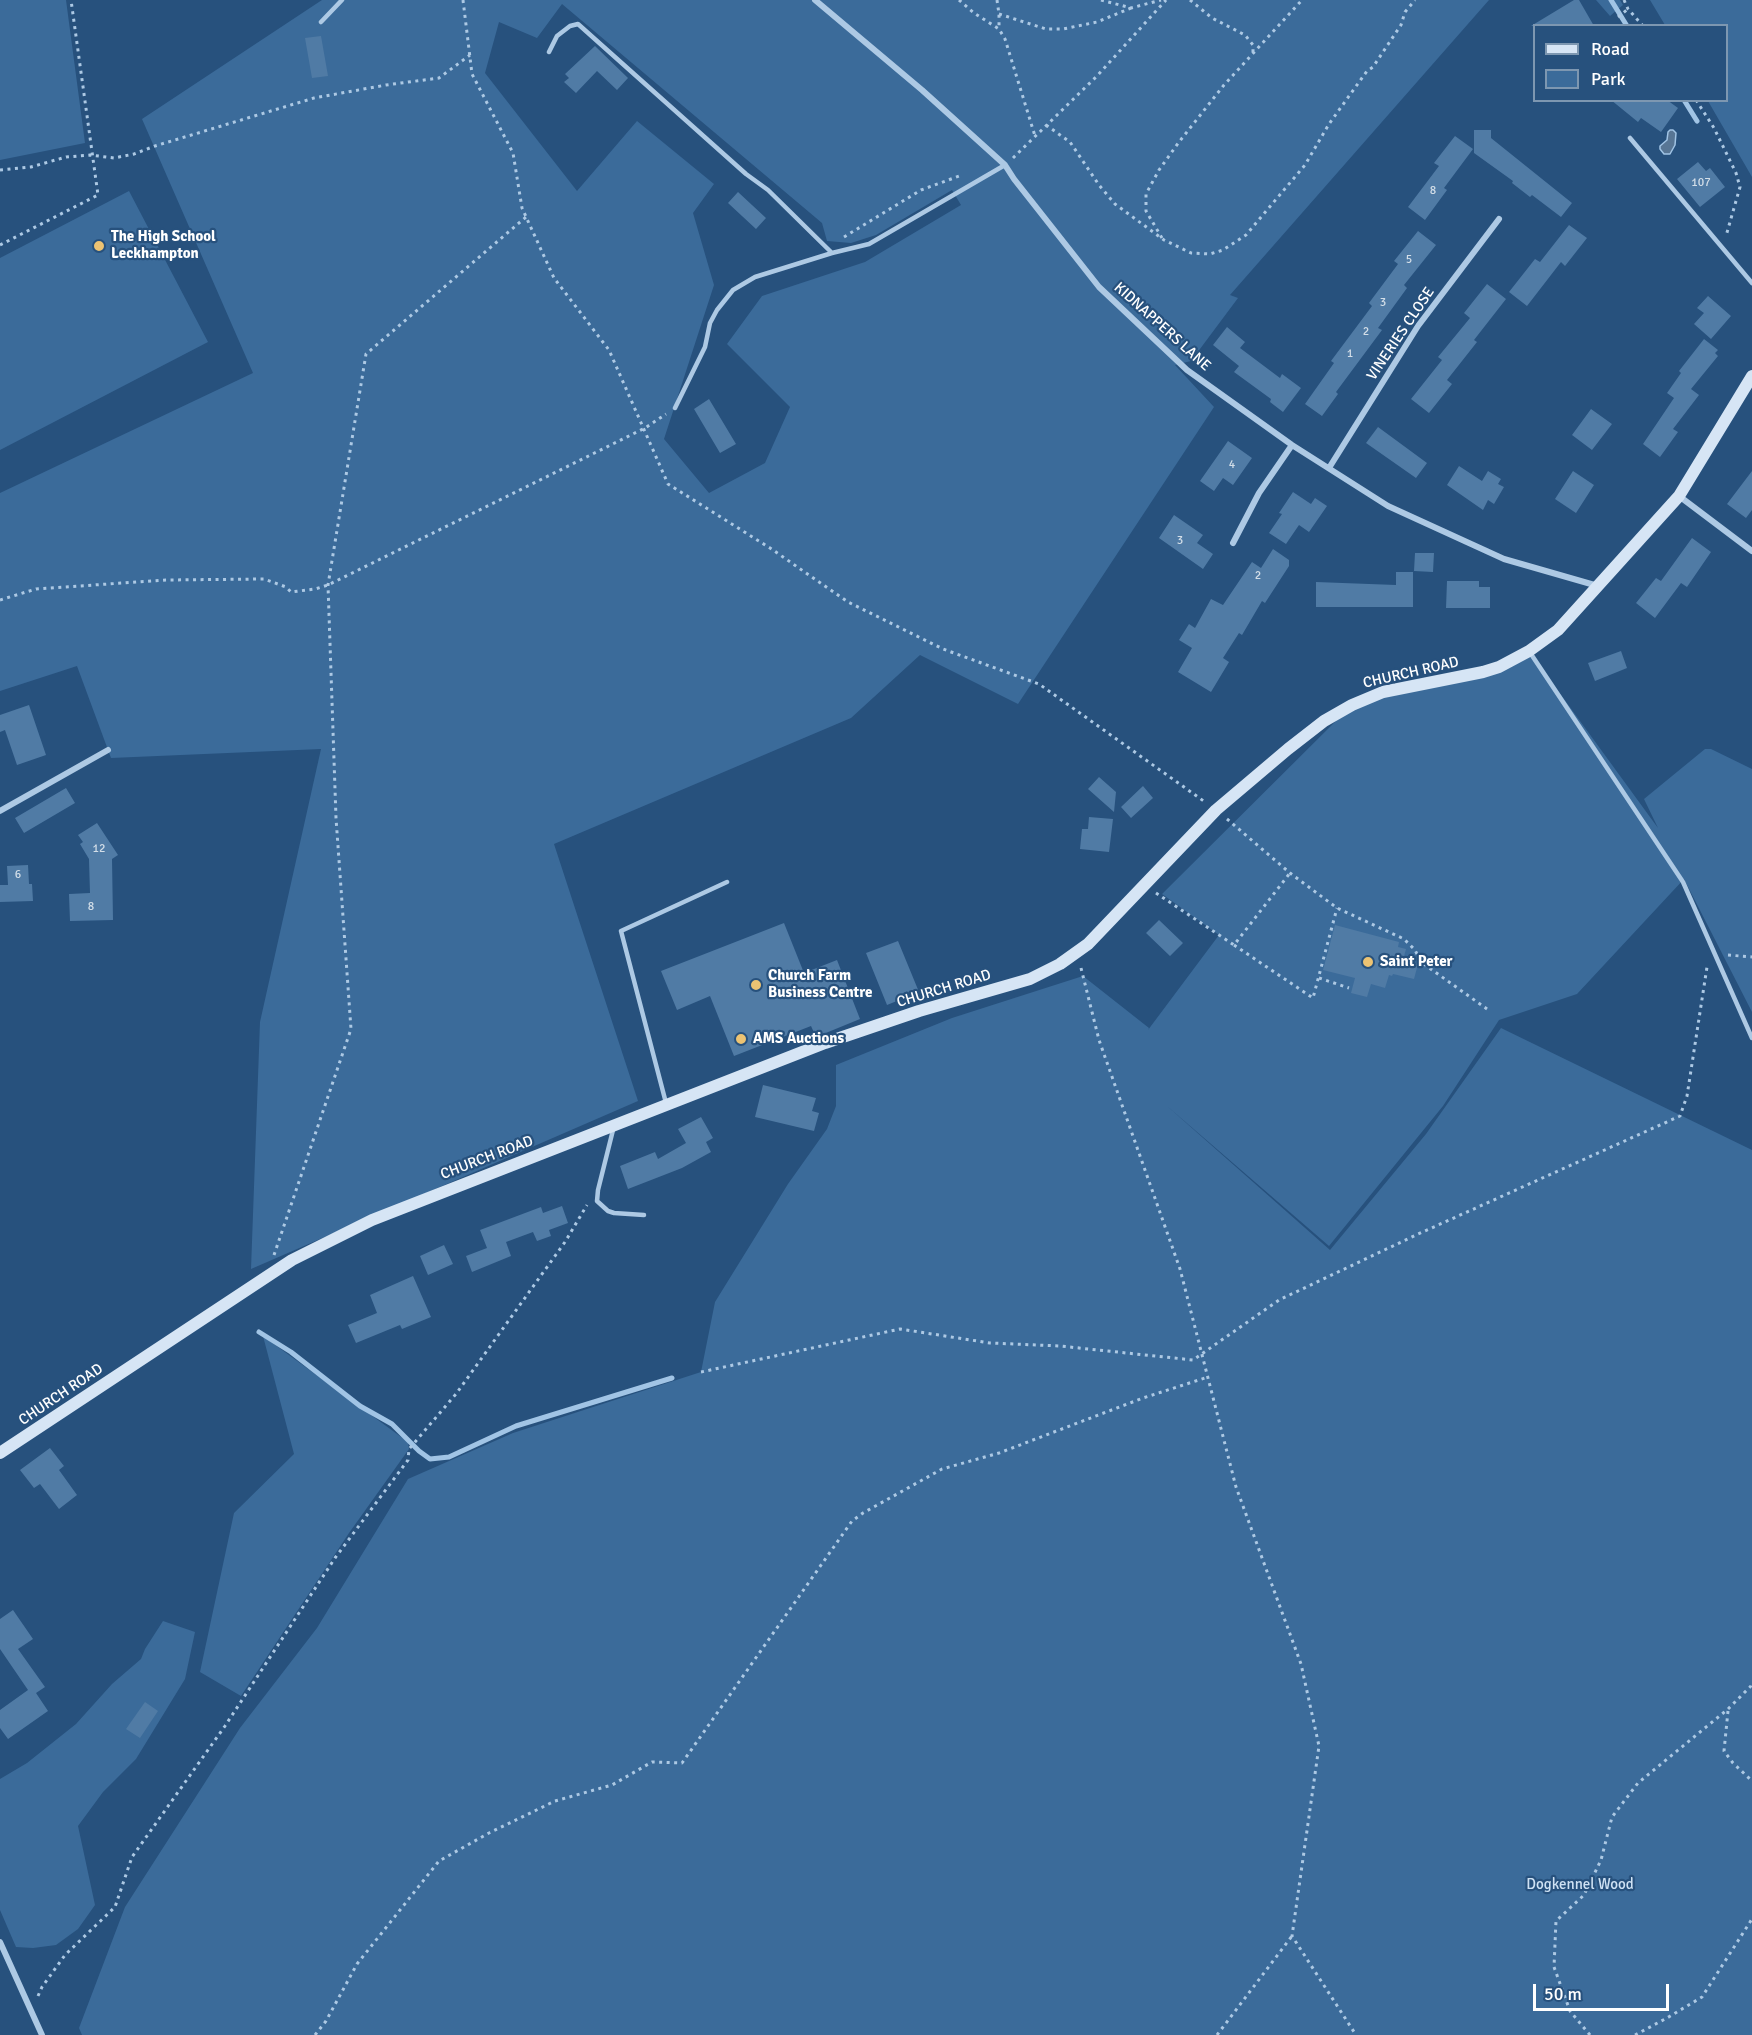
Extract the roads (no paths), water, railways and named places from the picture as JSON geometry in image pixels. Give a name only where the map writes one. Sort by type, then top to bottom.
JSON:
[{"type":"street","name":"KIDNAPPERS LANE","points":[[815,0],[922,90],[1005,165],[1100,287],[1187,370],[1292,446],[1388,506],[1504,559],[1598,586]]},
{"type":"street","name":"VINERIES CLOSE","points":[[1329,468],[1418,326],[1499,219]]},
{"type":"street","name":"CHURCH ROAD","points":[[0,1452],[292,1260],[372,1220],[666,1103],[835,1039],[919,1011],[1030,979],[1060,964],[1088,944],[1216,810],[1301,738],[1352,705],[1383,692],[1499,667],[1529,651],[1558,630],[1679,496],[1752,376]]},
{"type":"street","points":[[1233,543],[1259,493],[1292,446]]},
{"type":"street","points":[[1679,496],[1752,551]]},
{"type":"street","points":[[0,811],[108,750]]},
{"type":"street","points":[[0,1942],[42,2035]]},
{"type":"lane","points":[[321,22],[342,0]]},
{"type":"lane","points":[[549,52],[557,36],[570,26],[578,24],[737,167],[768,190],[832,253]]},
{"type":"lane","points":[[1630,138],[1752,283]]},
{"type":"lane","points":[[675,408],[705,347],[717,310],[733,290],[755,277],[869,244],[1005,165]]},
{"type":"lane","points":[[1529,651],[1683,882],[1752,1038]]},
{"type":"lane","points":[[666,1103],[621,932],[727,882]]},
{"type":"lane","points":[[615,1124],[597,1193],[597,1201],[608,1211],[627,1215],[644,1215]]},
{"type":"waterway","points":[[1611,0],[1626,24]]},
{"type":"waterway","points":[[1685,102],[1697,121]]},
{"type":"waterway","points":[[259,1332],[291,1352],[360,1406],[392,1424],[430,1459],[449,1457],[516,1426],[672,1378]]},
{"type":"place","name":"The High School Leckhampton","points":[[99,246]]},
{"type":"place","name":"Saint Peter","points":[[1368,962]]},
{"type":"place","name":"Church Farm Business Centre","points":[[756,985]]},
{"type":"place","name":"AMS Auctions","points":[[741,1039]]},
{"type":"park label","name":"Dogkennel Wood","points":[[1580,1885]]}]
